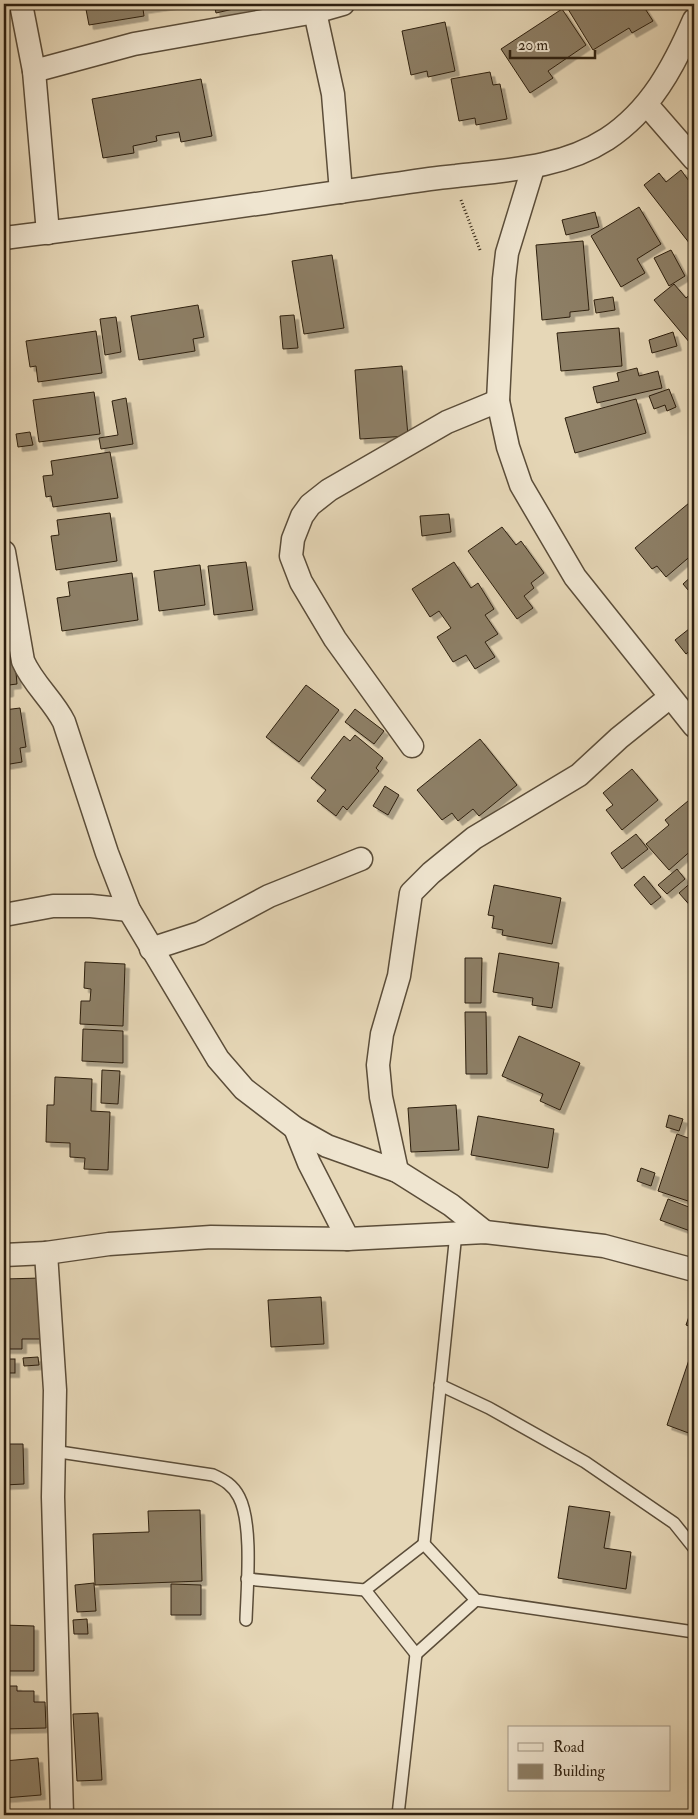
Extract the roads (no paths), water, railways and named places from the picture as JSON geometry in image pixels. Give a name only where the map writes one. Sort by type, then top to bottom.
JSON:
[{"type":"street","points":[[21,4],[34,70],[48,233]]},
{"type":"street","points":[[34,70],[134,44],[315,12],[342,4]]},
{"type":"street","points":[[315,12],[333,94],[340,192]]},
{"type":"street","points":[[4,238],[453,176],[533,168],[575,155],[607,139],[631,121],[647,105],[676,62],[694,20]]},
{"type":"street","points":[[647,105],[694,159]]},
{"type":"street","points":[[533,168],[507,253],[498,401],[508,447],[521,486],[575,577],[694,726]]},
{"type":"street","points":[[412,746],[335,639],[301,582],[291,556],[293,539],[302,516],[310,505],[329,490],[447,422],[498,401]]},
{"type":"street","points":[[4,552],[7,586],[23,661],[28,672],[56,706],[64,722],[106,853],[129,910],[218,1059],[244,1089],[295,1128],[327,1146],[397,1171],[451,1205],[484,1232]]},
{"type":"street","points":[[397,1171],[381,1096],[378,1064],[382,1034],[399,976],[411,893],[431,873],[474,838],[579,775],[619,738],[670,696]]},
{"type":"street","points":[[151,949],[200,933],[269,896],[361,859]]},
{"type":"street","points":[[4,915],[53,906],[91,906],[129,910]]},
{"type":"street","points":[[295,1128],[308,1162],[348,1239]]},
{"type":"street","points":[[4,1255],[46,1253],[109,1244],[211,1237],[348,1239],[484,1232],[604,1246],[694,1270]]},
{"type":"street","points":[[46,1253],[55,1390],[53,1451],[62,1815]]},
{"type":"lane","points":[[247,1579],[365,1590],[424,1544],[456,1233]]},
{"type":"lane","points":[[440,1385],[489,1408],[586,1462],[674,1523],[694,1548]]},
{"type":"lane","points":[[53,1451],[213,1475],[227,1482],[239,1498],[246,1527],[246,1620]]},
{"type":"lane","points":[[424,1544],[476,1600],[694,1632]]},
{"type":"lane","points":[[365,1590],[416,1654]]},
{"type":"lane","points":[[398,1815],[416,1654],[476,1600]]}]
